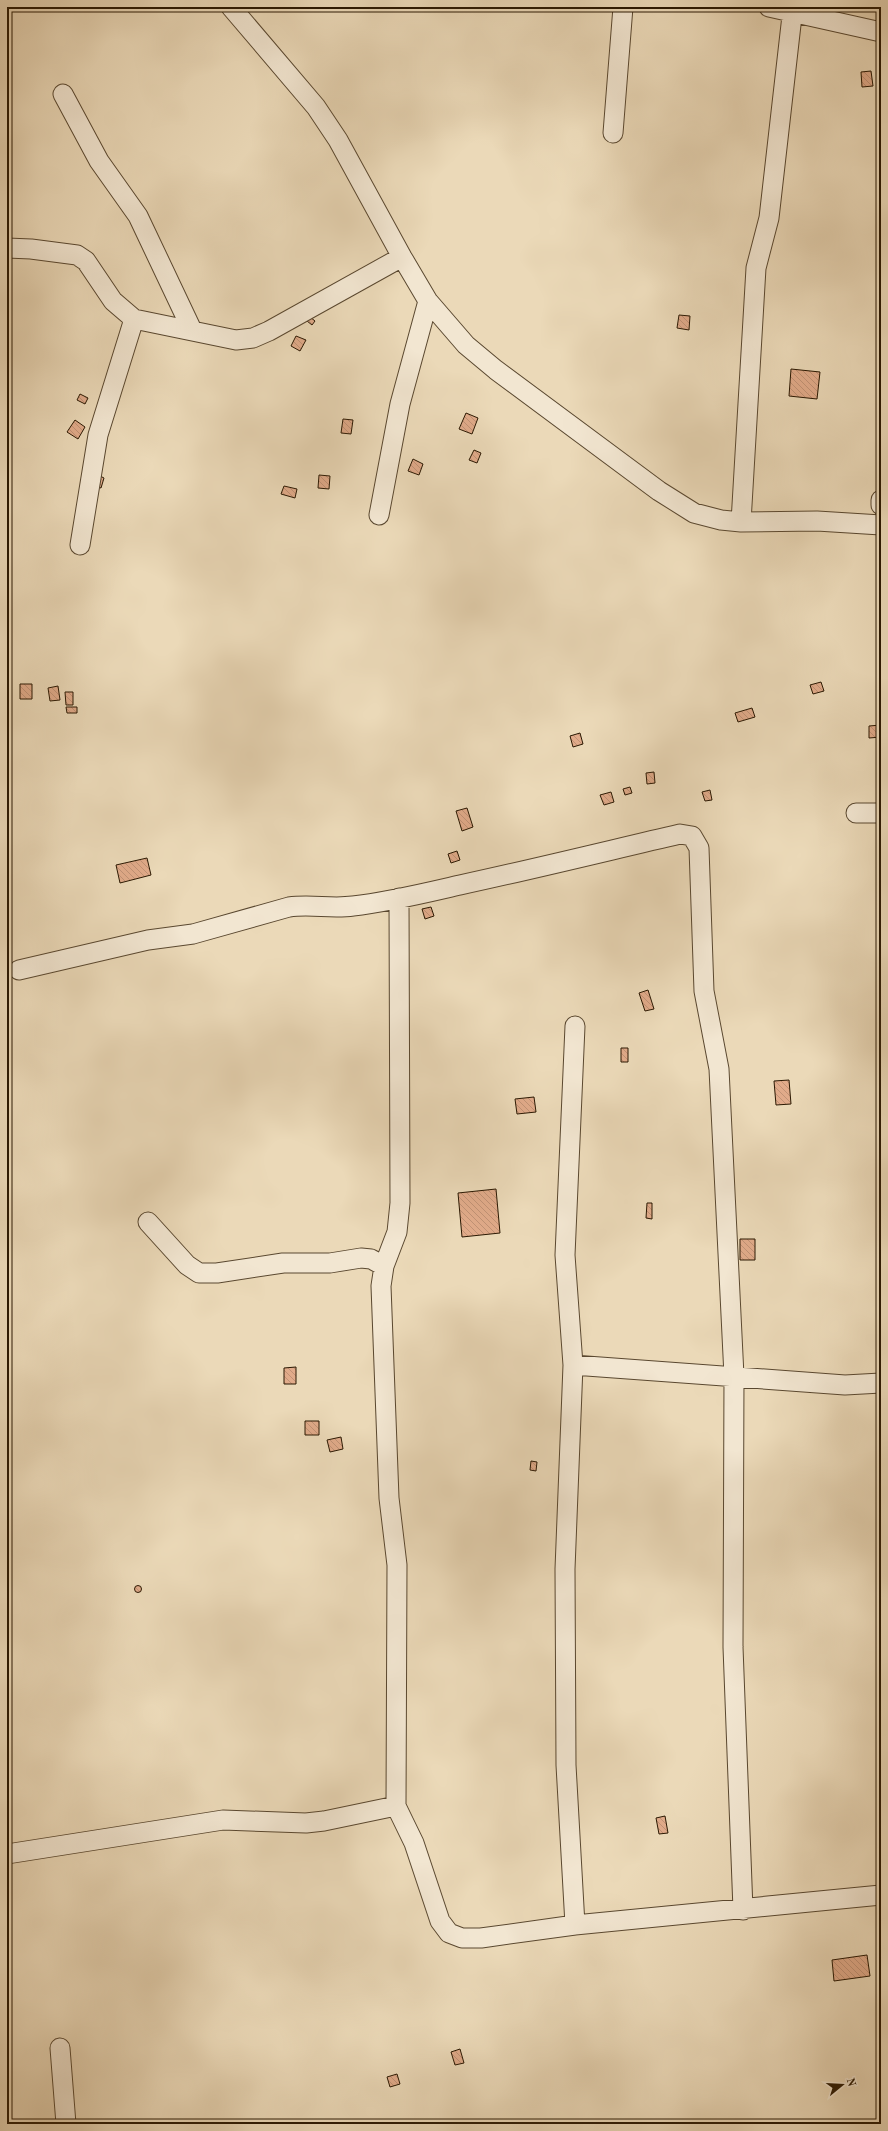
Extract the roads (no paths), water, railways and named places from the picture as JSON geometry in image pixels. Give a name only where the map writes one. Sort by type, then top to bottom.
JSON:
[{"type":"street","points":[[232,7],[316,107],[338,140],[402,258],[428,301],[466,346],[496,370],[659,491],[694,513],[721,520],[741,522],[817,521],[881,525]]},
{"type":"street","points":[[613,133],[623,7]]},
{"type":"street","points":[[769,7],[793,9],[881,32]]},
{"type":"street","points":[[741,522],[756,268],[769,218],[793,9]]},
{"type":"street","points":[[63,94],[99,161],[138,216],[192,330]]},
{"type":"street","points":[[7,248],[31,249],[77,255],[86,261],[113,301],[134,319],[236,340],[253,338],[269,331],[402,258]]},
{"type":"street","points":[[379,515],[400,404],[428,301]]},
{"type":"street","points":[[80,545],[98,435],[134,319]]},
{"type":"street","points":[[881,500],[881,506]]},
{"type":"street","points":[[856,813],[881,813]]},
{"type":"street","points":[[18,970],[148,940],[193,934],[289,907],[304,905],[327,907],[352,906],[399,898],[680,834],[692,836],[698,848],[704,991],[719,1069],[734,1376],[733,1647],[743,1910]]},
{"type":"street","points":[[399,898],[400,1203],[398,1232],[384,1266],[381,1294],[388,1498],[397,1565],[396,1806],[414,1842],[440,1921],[449,1933],[462,1938],[481,1938],[575,1925],[743,1910],[881,1895]]},
{"type":"street","points":[[575,1026],[565,1255],[573,1365],[565,1570],[566,1765],[575,1925]]},
{"type":"street","points":[[148,1222],[187,1265],[199,1273],[217,1273],[283,1263],[330,1263],[361,1258],[371,1259],[384,1266]]},
{"type":"street","points":[[573,1365],[845,1384],[881,1383]]},
{"type":"street","points":[[7,1854],[223,1820],[306,1823],[324,1821],[396,1806]]},
{"type":"street","points":[[60,2048],[66,2124]]}]
